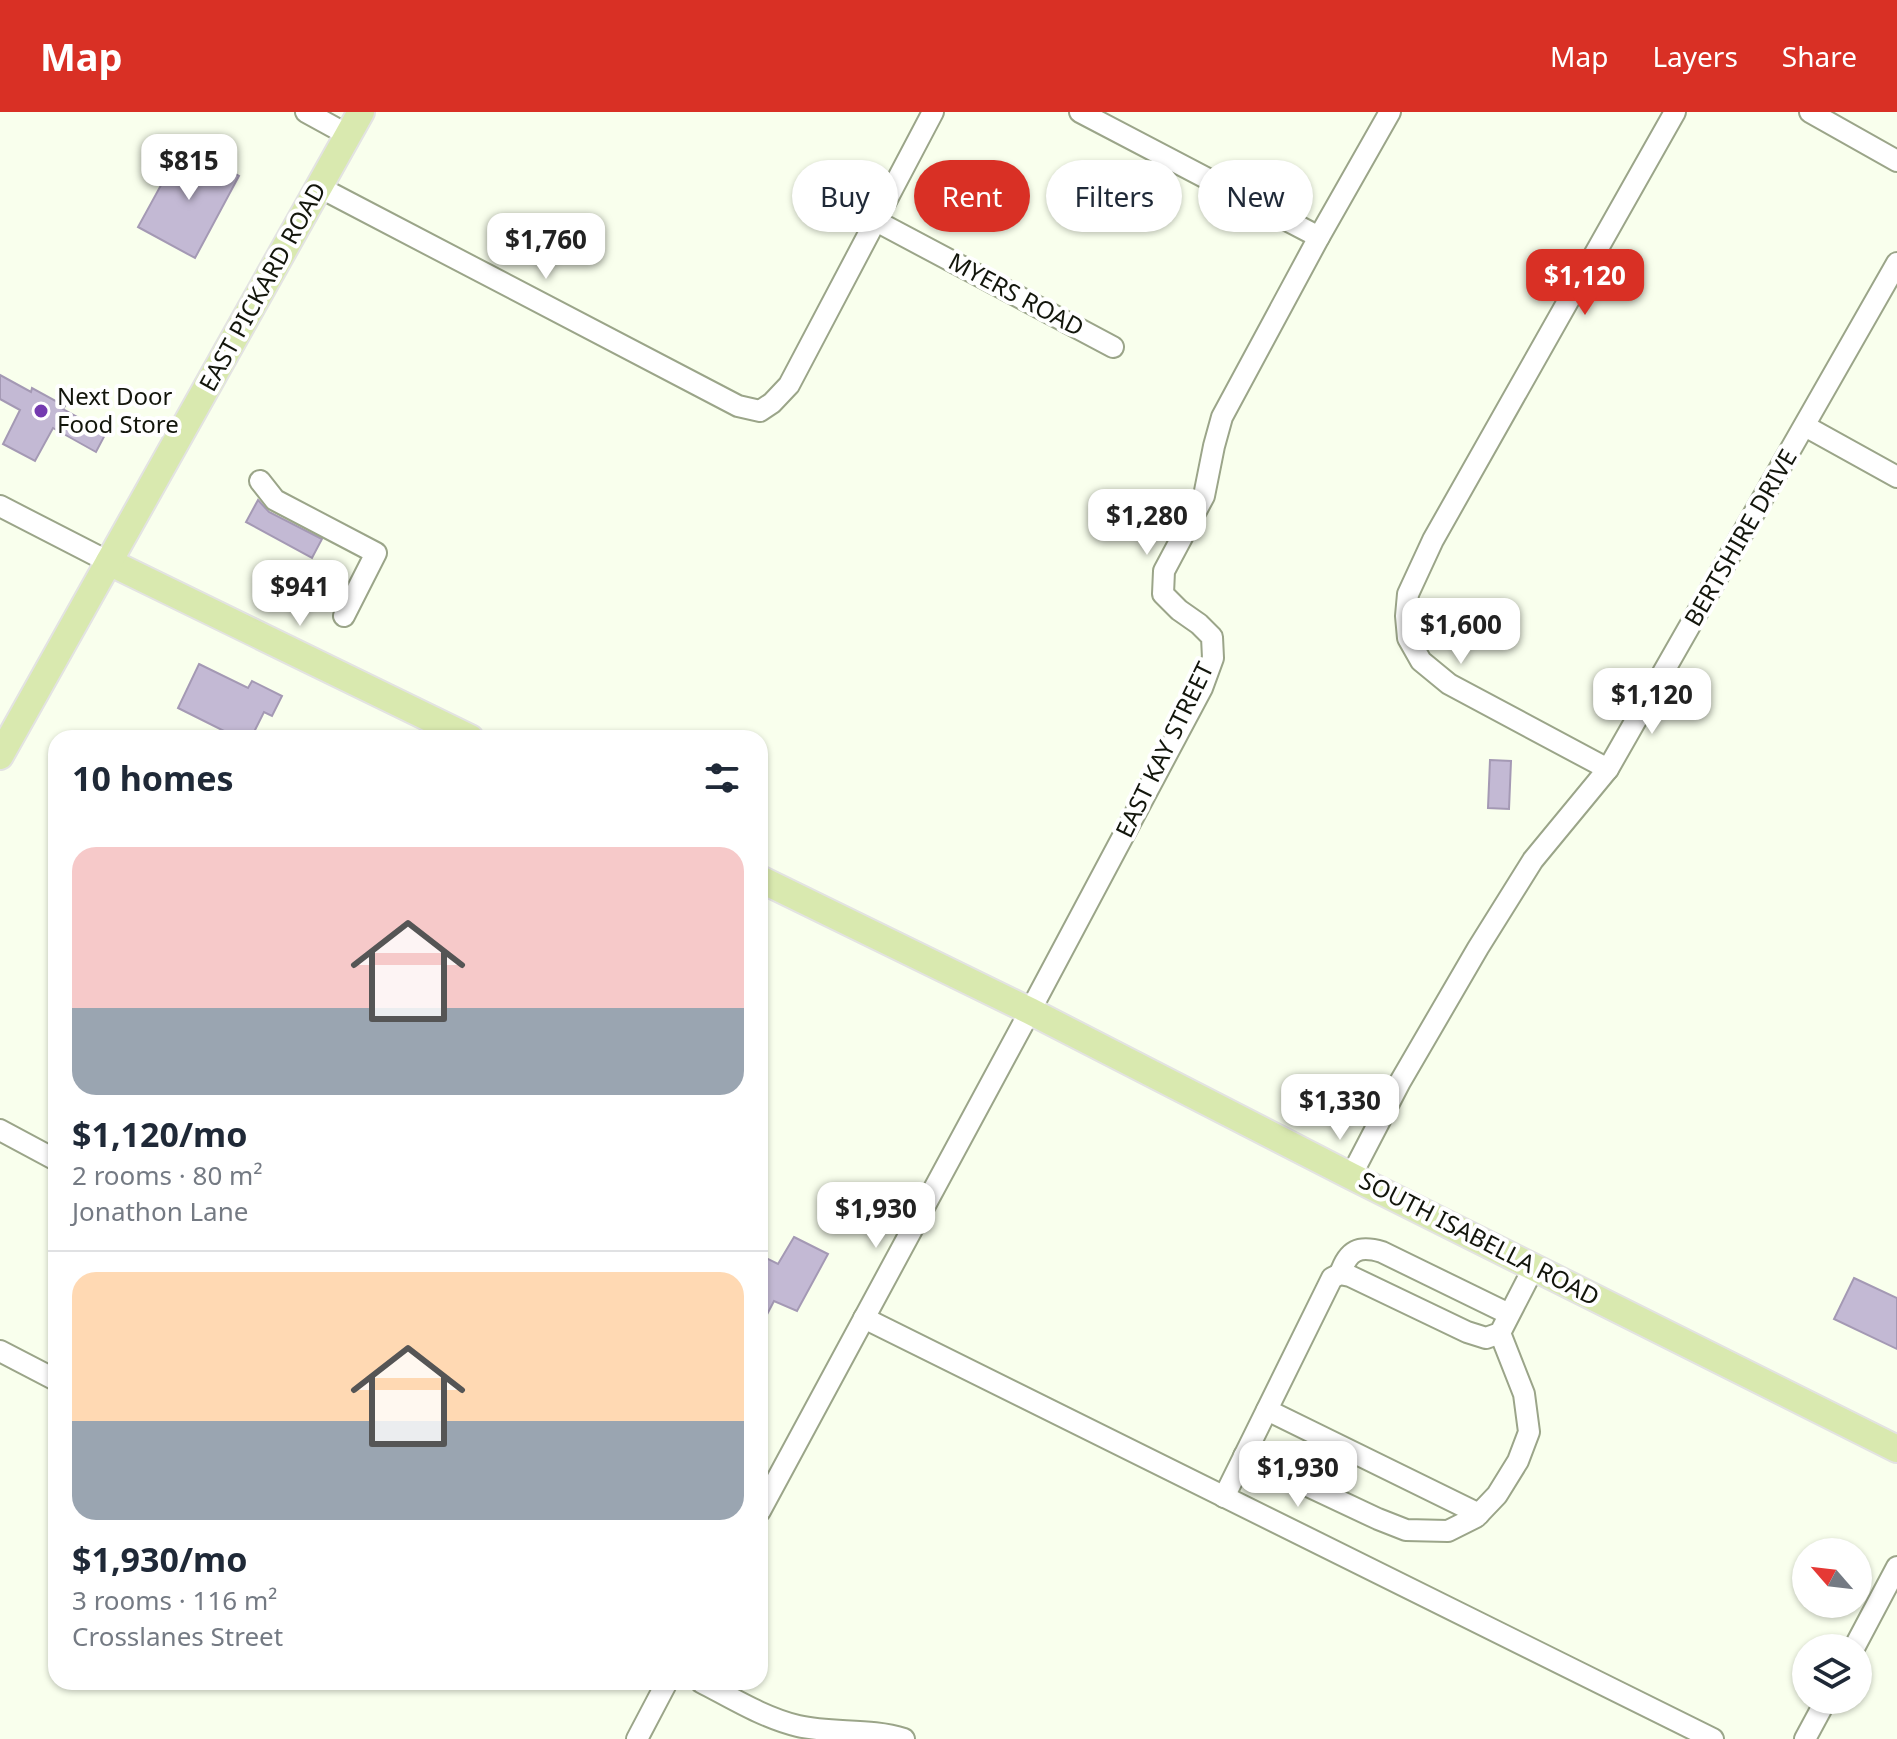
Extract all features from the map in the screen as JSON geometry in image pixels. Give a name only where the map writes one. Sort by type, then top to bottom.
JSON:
[{"type":"main road","name":"EAST PICKARD ROAD","points":[[0,756],[355,123]]},
{"type":"main road","points":[[109,562],[454,730]]},
{"type":"main road","name":"SOUTH ISABELLA ROAD","points":[[768,883],[1030,1011],[1351,1176],[1897,1449]]},
{"type":"street","points":[[306,112],[355,123]]},
{"type":"street","points":[[898,179],[933,112]]},
{"type":"street","points":[[1080,112],[1319,237]]},
{"type":"street","name":"EAST KAY STREET","points":[[1030,1011],[1202,688],[1213,658],[1212,637],[1163,594],[1164,571],[1204,496],[1222,417],[1390,112]]},
{"type":"street","points":[[1608,769],[1449,684],[1421,661],[1408,638],[1408,594],[1455,500],[1675,112]]},
{"type":"street","points":[[1810,112],[1897,161]]},
{"type":"street","points":[[319,187],[738,406],[760,411],[789,385],[870,232]]},
{"type":"street","name":"MYERS ROAD","points":[[897,232],[1113,347]]},
{"type":"street","name":"BERTSHIRE DRIVE","points":[[1351,1176],[1400,1082],[1533,860],[1608,769],[1897,263]]},
{"type":"street","points":[[1805,426],[1897,477]]},
{"type":"street","points":[[260,481],[275,500],[376,553],[344,616]]},
{"type":"street","points":[[0,506],[109,562]]},
{"type":"street","points":[[768,1496],[1030,1011]]},
{"type":"street","points":[[0,1130],[48,1156]]},
{"type":"street","points":[[1340,1274],[1343,1263],[1351,1254],[1360,1248],[1370,1248],[1509,1314]]},
{"type":"street","points":[[1224,1497],[1332,1278],[1340,1274],[1350,1276],[1467,1332],[1486,1338],[1500,1333],[1534,1267]]},
{"type":"street","points":[[864,1318],[1713,1739]]},
{"type":"street","points":[[1244,1456],[1406,1530],[1448,1531],[1476,1517],[1497,1495],[1518,1461],[1529,1432],[1524,1394],[1500,1333]]},
{"type":"street","points":[[0,1351],[48,1376]]},
{"type":"street","points":[[1267,1410],[1479,1514]]},
{"type":"street","points":[[1861,1634],[1897,1567]]},
{"type":"street","points":[[637,1739],[663,1690]]},
{"type":"street","points":[[717,1690],[797,1726],[875,1732],[904,1739]]},
{"type":"street","points":[[1805,1739],[1818,1714]]},
{"type":"building","points":[[183,145],[239,176],[195,258],[138,227]]},
{"type":"building","points":[[0,375],[65,406],[63,409],[106,433],[96,452],[53,428],[35,461],[3,444],[20,410],[0,399]]},
{"type":"building","points":[[258,500],[269,512],[322,539],[312,558],[246,522]]},
{"type":"building","points":[[199,664],[248,688],[252,681],[282,696],[272,716],[264,712],[255,730],[222,730],[178,708]]},
{"type":"building","points":[[1490,760],[1511,761],[1509,809],[1488,808]]},
{"type":"building","points":[[794,1237],[828,1254],[797,1311],[774,1301],[768,1313],[768,1259],[778,1264]]},
{"type":"building","points":[[1854,1278],[1897,1298],[1897,1349],[1834,1319]]},
{"type":"place","name":"Next Door Food Store","points":[[41,411]]}]
